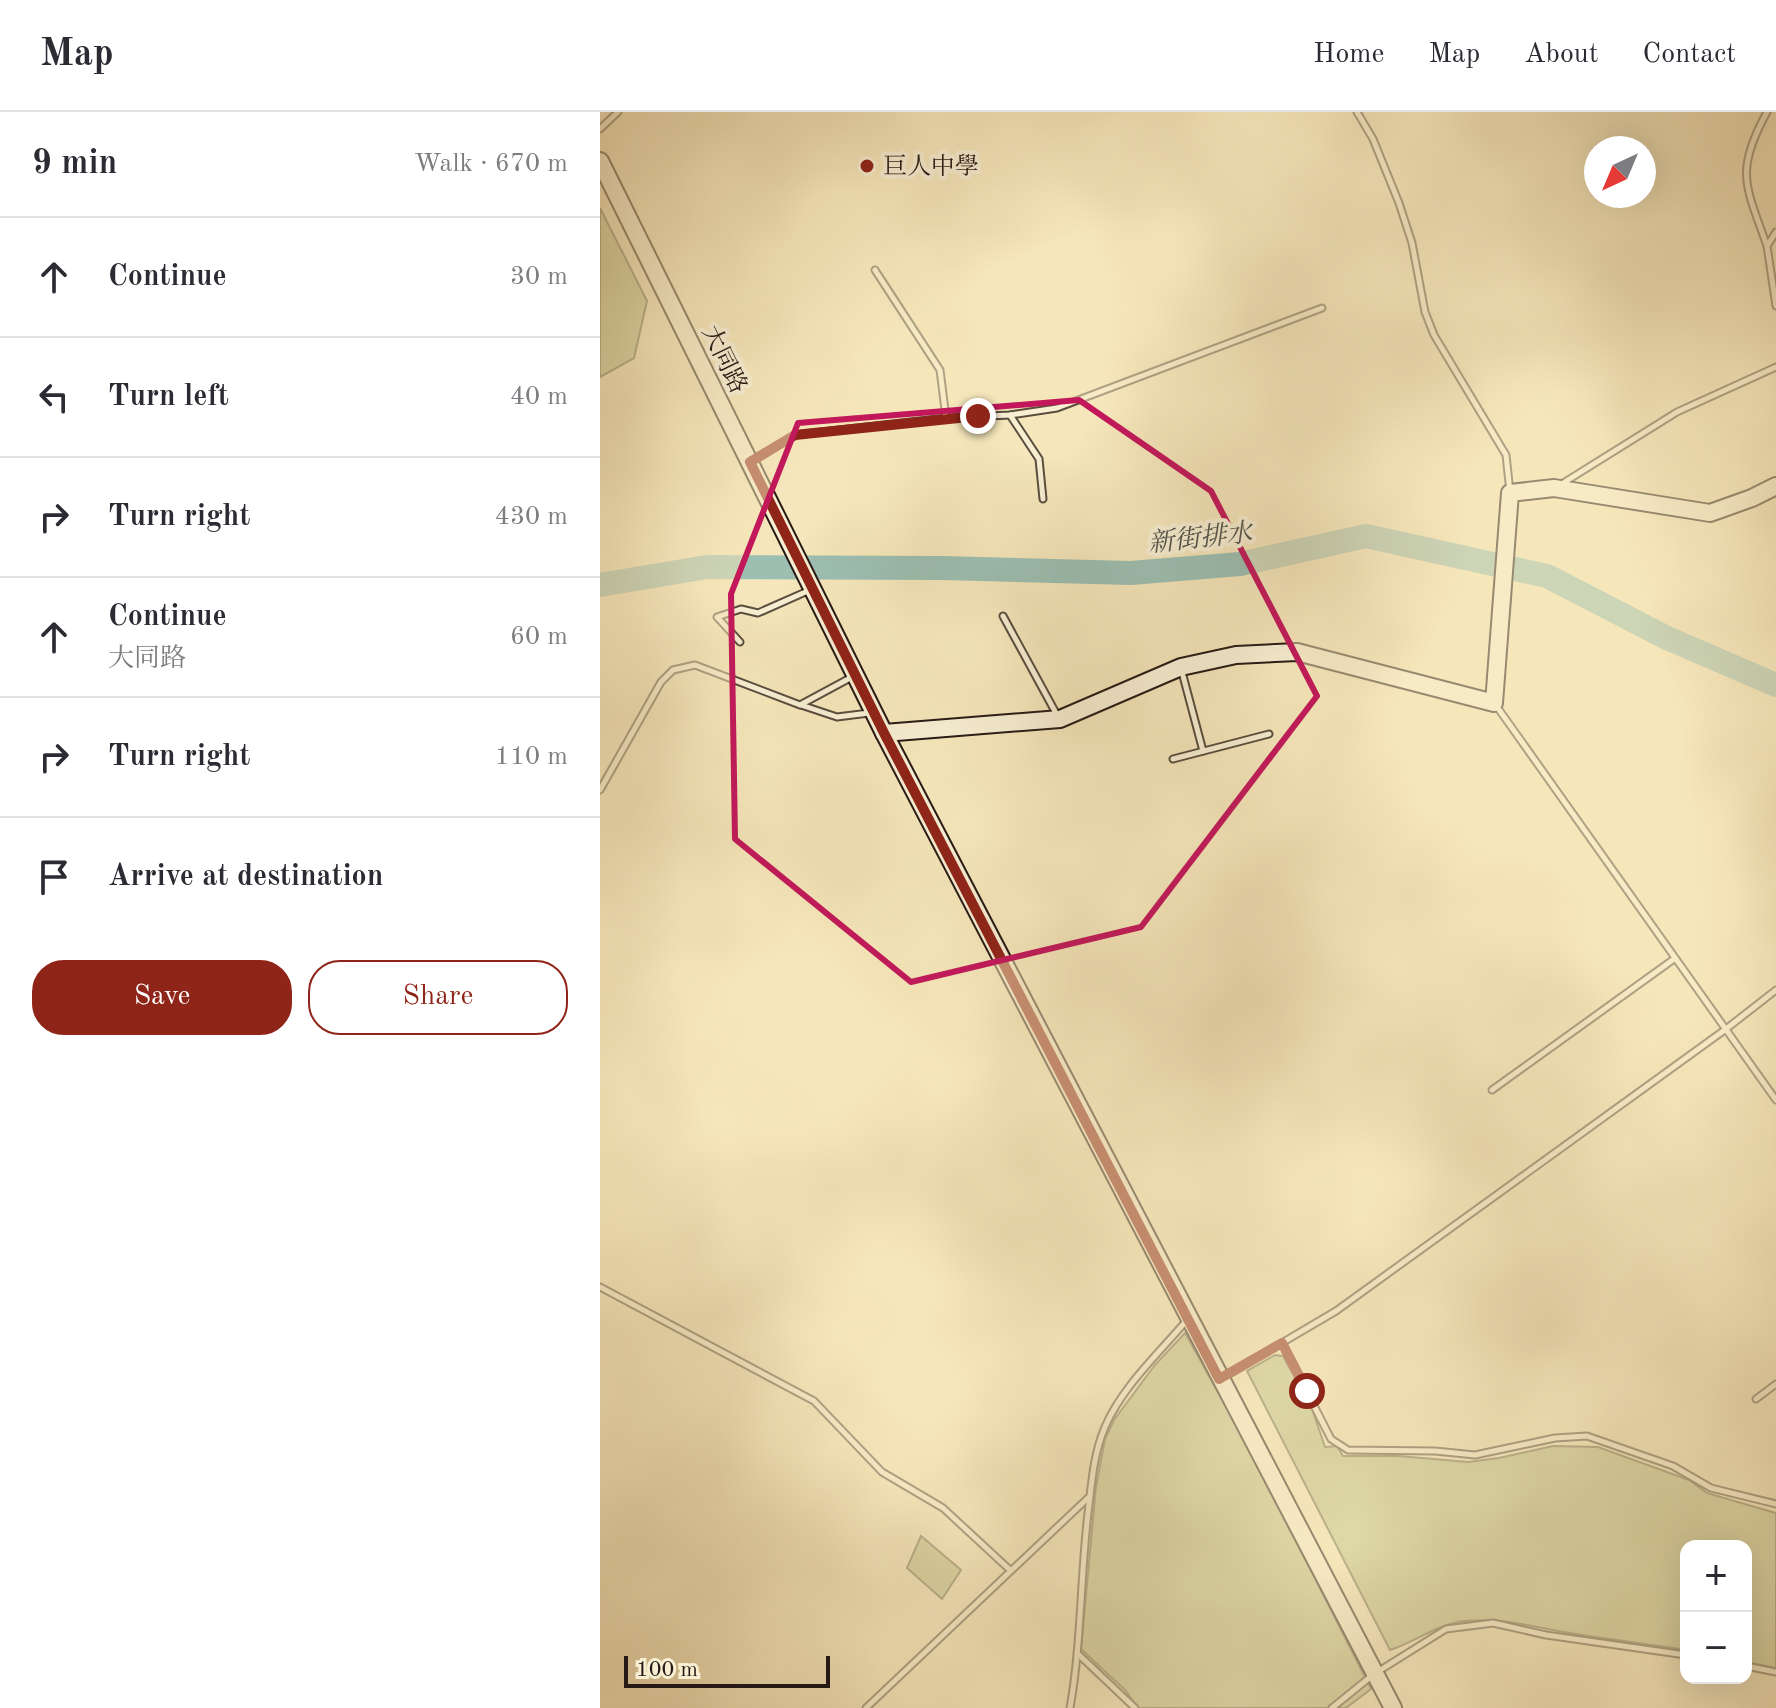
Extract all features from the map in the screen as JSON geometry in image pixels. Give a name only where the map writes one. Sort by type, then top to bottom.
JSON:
[{"type":"street","name":"大同路","points":[[600,161],[884,733],[1393,1708]]},
{"type":"street","points":[[884,733],[1060,719],[1181,667],[1236,655],[1297,652],[1494,703],[1510,493],[1554,488],[1710,513],[1776,486]]},
{"type":"lane","points":[[600,129],[618,112]]},
{"type":"lane","points":[[1357,112],[1373,139],[1399,203],[1412,243],[1425,312],[1434,335],[1506,455],[1510,493]]},
{"type":"lane","points":[[1767,112],[1750,144],[1745,182],[1767,246],[1776,306]]},
{"type":"lane","points":[[1767,246],[1776,232]]},
{"type":"lane","points":[[875,270],[940,370],[946,418]]},
{"type":"lane","points":[[750,462],[795,435],[1057,408],[1322,308]]},
{"type":"lane","points":[[1554,488],[1677,412],[1776,367]]},
{"type":"lane","points":[[1010,415],[1039,459],[1043,499]]},
{"type":"lane","points":[[740,642],[717,617],[741,609],[758,613],[809,584]]},
{"type":"lane","points":[[1003,616],[1060,719]]},
{"type":"lane","points":[[600,790],[661,682],[673,670],[695,665],[837,717],[874,713]]},
{"type":"lane","points":[[1181,667],[1203,751]]},
{"type":"lane","points":[[800,705],[855,676]]},
{"type":"lane","points":[[1494,703],[1776,1100]]},
{"type":"lane","points":[[1173,759],[1269,734]]},
{"type":"lane","points":[[1492,1090],[1674,959]]},
{"type":"lane","points":[[1219,1379],[1336,1311],[1776,990]]},
{"type":"lane","points":[[600,1287],[814,1401],[882,1472],[943,1508],[1010,1570]]},
{"type":"lane","points":[[1070,1708],[1077,1653],[1083,1548],[1095,1451],[1106,1424],[1130,1387],[1188,1320]]},
{"type":"lane","points":[[1282,1343],[1331,1439],[1348,1450],[1435,1451],[1475,1455],[1555,1438],[1587,1436],[1673,1466],[1711,1488],[1776,1504]]},
{"type":"lane","points":[[1756,1399],[1776,1384]]},
{"type":"lane","points":[[866,1708],[1090,1497]]},
{"type":"lane","points":[[1332,1708],[1374,1674],[1446,1629],[1493,1623],[1546,1635],[1680,1654]]},
{"type":"lane","points":[[1077,1653],[1135,1708]]},
{"type":"lane","points":[[1752,1667],[1776,1672]]},
{"type":"highlighted area","points":[[1079,400],[1211,491],[1317,696],[1141,927],[911,982],[735,839],[731,594],[798,423]]},
{"type":"green space","points":[[600,208],[647,301],[634,358],[600,377]]},
{"type":"green space","points":[[1185,1333],[1247,1444],[1371,1689],[1346,1708],[1138,1708],[1125,1690],[1081,1649],[1096,1487],[1105,1439],[1114,1420],[1155,1365]]},
{"type":"green space","points":[[1275,1355],[1283,1356],[1312,1409],[1325,1447],[1337,1446],[1343,1456],[1399,1456],[1468,1462],[1553,1446],[1598,1447],[1689,1480],[1707,1493],[1776,1513],[1776,1668],[1752,1663],[1752,1540],[1680,1540],[1680,1649],[1479,1620],[1445,1626],[1390,1650],[1247,1371]]},
{"type":"green space","points":[[921,1536],[961,1570],[942,1599],[907,1568]]},
{"type":"waterway","name":"新街排水","points":[[600,585],[707,567],[1131,573],[1240,564],[1366,536],[1547,576],[1667,638],[1776,685]]},
{"type":"place","name":"巨人中學","points":[[867,166]]},
{"type":"route","points":[[978,416],[795,435],[750,462],[884,733],[1219,1379],[1282,1343],[1307,1391]]}]
